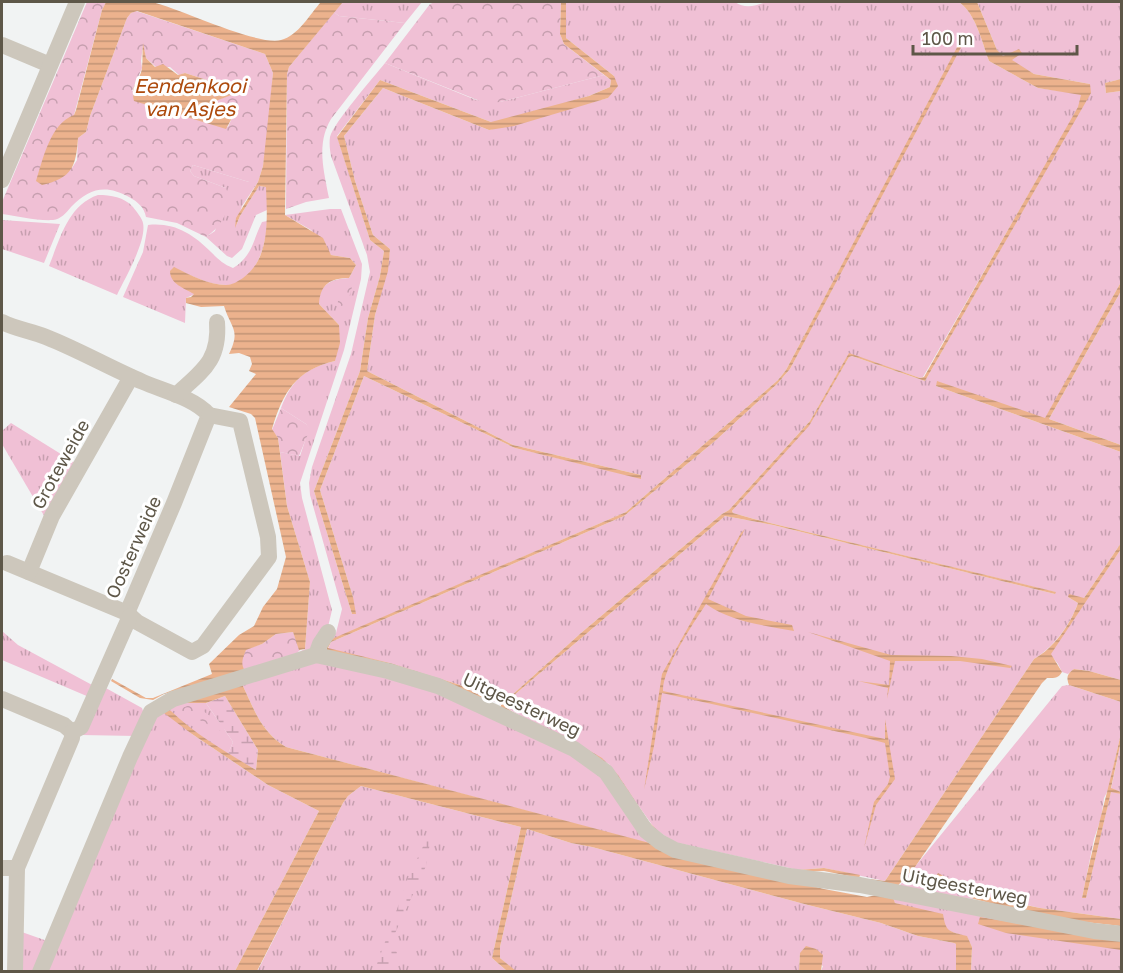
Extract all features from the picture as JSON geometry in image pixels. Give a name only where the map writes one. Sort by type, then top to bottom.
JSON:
[{"type":"street","points":[[2,180],[77,2]]},
{"type":"street","points":[[2,45],[50,65]]},
{"type":"street","points":[[2,322],[17,330],[45,337],[176,395],[203,408],[208,415],[240,421],[268,537],[269,557],[203,646],[192,652],[128,615],[81,727],[72,732]]},
{"type":"street","points":[[176,395],[201,372],[213,356],[218,338],[217,322]]},
{"type":"street","name":"Groteweide","points":[[29,572],[52,516],[131,377]]},
{"type":"street","name":"Oosterweide","points":[[7,563],[128,615],[208,415]]},
{"type":"street","points":[[316,655],[328,632]]},
{"type":"street","name":"Uitgeesterweg","points":[[40,972],[125,768],[151,712],[173,699],[316,655],[388,671],[438,686],[574,749],[606,772],[646,831],[675,850],[789,876],[860,885],[1083,929],[1122,934]]},
{"type":"street","points":[[2,699],[64,725],[72,732],[72,738],[9,868],[15,972]]},
{"type":"green space","points":[[87,2],[106,2],[74,115],[72,168],[77,160],[78,138],[86,132],[127,18],[131,13],[136,11],[265,54],[273,73],[269,126],[263,166],[258,182],[249,182],[193,165],[190,171],[194,176],[226,188],[228,195],[225,216],[206,237],[177,223],[146,217],[138,203],[113,190],[91,192],[61,217],[53,220],[2,214],[2,202]],"holes":[[[143,45],[146,58],[156,67],[170,67],[179,75],[185,73],[210,81],[214,97],[239,88],[241,91],[212,102],[232,118],[228,127],[132,91],[142,68]]]},
{"type":"green space","points":[[343,2],[422,2],[405,23],[339,16],[334,12]]},
{"type":"green space","points":[[435,2],[561,2],[560,34],[564,44],[604,75],[500,102],[485,103],[385,63],[430,4]]},
{"type":"green space","points":[[566,2],[735,2],[754,6],[766,2],[959,2],[974,21],[989,61],[1038,88],[1082,94],[1079,107],[923,377],[920,378],[849,354],[810,421],[729,510],[581,633],[501,705],[460,685],[390,663],[328,649],[331,642],[624,516],[715,441],[777,384],[790,369],[963,38],[786,370],[778,380],[626,512],[329,641],[336,633],[342,609],[310,495],[309,483],[312,467],[351,354],[370,272],[367,255],[331,156],[330,137],[339,121],[385,63],[476,100],[500,102],[604,75],[611,80],[610,87],[589,96],[500,122],[491,122],[380,80],[337,136],[370,240],[384,251],[380,276],[368,318],[360,371],[314,491],[352,614],[353,597],[320,490],[364,376],[515,448],[641,478],[641,475],[513,445],[367,371],[375,315],[387,271],[390,249],[373,235],[355,181],[344,136],[383,88],[489,130],[608,98],[614,76],[566,38]]},
{"type":"green space","points":[[977,2],[1121,2],[1121,79],[1105,83],[1106,93],[1121,91],[1121,282],[1045,419],[938,382],[936,386],[1121,452],[1121,543],[1084,598],[1068,597],[1078,603],[1066,627],[1055,642],[1034,659],[885,881],[824,868],[798,870],[674,842],[655,829],[609,764],[505,707],[507,701],[725,516],[773,525],[1055,594],[1055,592],[754,519],[732,511],[808,426],[849,357],[852,356],[925,381],[1090,93],[1090,84],[1034,74],[1003,57],[997,50]]},
{"type":"green space","points":[[334,12],[339,16],[405,23],[326,128],[322,158],[329,198],[306,202],[286,209],[287,74],[289,67]]},
{"type":"green space","points":[[193,165],[249,182],[258,182],[242,206],[236,226],[259,186],[267,187],[267,210],[256,215],[242,249],[232,258],[206,237],[215,231],[226,188],[194,176],[190,171]]},
{"type":"green space","points":[[98,195],[112,196],[126,201],[133,207],[143,223],[139,249],[117,295],[49,266],[61,234],[72,215],[88,200]]},
{"type":"green space","points":[[341,209],[362,264],[361,279],[344,350],[300,483],[332,610],[328,627],[312,654],[297,653],[305,649],[310,582],[287,506],[280,452],[300,456],[309,429],[306,424],[281,408],[290,389],[301,376],[316,367],[335,361],[339,325],[318,303],[319,297],[324,287],[332,281],[349,278],[356,265],[350,258],[331,255],[311,230],[285,215]]},
{"type":"green space","points":[[2,220],[60,224],[44,263],[2,249]]},
{"type":"green space","points":[[267,221],[265,240],[258,260],[246,277],[238,282],[228,285],[214,284],[174,268],[195,294],[186,298],[185,323],[123,297],[143,252],[148,225],[175,227],[190,235],[226,265],[233,268],[244,259],[262,222]]},
{"type":"green space","points":[[353,283],[348,302],[337,309],[340,285]]},
{"type":"green space","points":[[1121,291],[1121,445],[1049,419]]},
{"type":"green space","points":[[281,408],[310,429],[299,456],[280,452],[278,438],[272,430]]},
{"type":"green space","points":[[11,423],[77,464],[46,519],[2,444],[2,431]]},
{"type":"green space","points":[[1121,549],[1121,680],[1089,671],[1074,669],[1068,674],[1062,672],[1050,654]]},
{"type":"green space","points":[[2,631],[18,645],[94,686],[89,697],[2,660]]},
{"type":"green space","points":[[293,632],[300,650],[297,653],[245,671],[242,667],[246,649],[262,644],[276,634]]},
{"type":"green space","points":[[319,662],[395,675],[590,762],[651,844],[286,747],[264,727],[242,684]]},
{"type":"green space","points":[[1069,685],[1121,702],[1121,733],[1109,788],[1104,798],[1101,818],[1094,839],[1082,898],[1086,898],[1111,791],[1121,794],[1121,919],[1040,908],[978,894],[974,899],[896,890],[1062,686]]},
{"type":"green space","points":[[104,687],[142,708],[144,714],[136,736],[81,735]]},
{"type":"green space","points":[[225,696],[258,750],[256,770],[228,754],[233,742],[206,703]]},
{"type":"green space","points":[[181,703],[206,703],[233,742],[228,754],[188,728],[171,711],[192,734],[268,785],[319,811],[235,971],[43,972],[151,718]]},
{"type":"green space","points":[[193,704],[223,725],[226,734],[179,709]]},
{"type":"green space","points":[[1121,741],[1121,792],[1111,789]]},
{"type":"green space","points":[[361,786],[521,827],[492,958],[507,971],[257,972],[343,803]]},
{"type":"green space","points":[[527,829],[571,843],[881,923],[918,936],[954,943],[956,944],[956,972],[821,971],[823,966],[800,953],[799,972],[516,972],[500,958],[500,947]]},
{"type":"green space","points":[[431,837],[426,866],[391,942],[397,953],[385,971],[371,971],[377,964],[409,876],[427,838]]},
{"type":"green space","points":[[890,894],[1121,937],[1121,971],[971,971],[972,947],[967,937],[949,931],[917,909],[895,903]]},
{"type":"green space","points":[[19,931],[50,942],[37,971],[20,971]]},
{"type":"water","points":[[106,2],[152,2],[255,38],[281,40],[293,34],[321,2],[343,2],[289,67],[287,74],[285,215],[323,238],[331,255],[350,258],[356,265],[349,278],[332,281],[324,287],[320,297],[319,304],[339,325],[340,343],[335,361],[310,370],[293,384],[281,404],[272,429],[278,438],[287,506],[310,582],[305,649],[299,650],[293,632],[276,634],[262,644],[246,650],[242,663],[245,671],[164,694],[153,700],[140,698],[111,681],[112,679],[146,698],[153,698],[212,674],[209,664],[239,635],[254,626],[263,607],[277,589],[286,557],[255,418],[251,414],[229,407],[256,374],[249,371],[252,364],[250,357],[239,353],[229,354],[235,334],[224,306],[201,307],[186,303],[186,298],[194,294],[175,282],[170,271],[174,267],[206,281],[229,285],[243,278],[259,260],[267,224],[266,187],[259,186],[235,228],[236,218],[258,182],[263,166],[273,73],[265,54],[137,11],[131,13],[127,18],[86,132],[78,138],[74,164],[60,179],[42,185],[36,181],[45,153],[59,126],[74,115]]},
{"type":"water","points":[[561,2],[566,2],[566,38],[614,76],[618,86],[608,98],[514,126],[489,130],[383,88],[344,136],[355,181],[373,235],[390,249],[388,271],[375,315],[367,371],[513,445],[641,475],[641,479],[515,448],[364,376],[320,490],[353,597],[356,614],[352,614],[314,491],[360,371],[368,318],[380,276],[384,251],[370,240],[337,137],[380,80],[491,122],[589,96],[610,87],[611,80],[564,44],[560,34]]},
{"type":"water","points":[[959,2],[977,2],[997,50],[1003,56],[1019,49],[1022,53],[1012,60],[1034,74],[1090,84],[1091,93],[925,381],[852,356],[849,357],[809,426],[732,511],[754,519],[1056,592],[1055,594],[773,525],[725,516],[507,701],[505,707],[521,717],[566,737],[602,758],[618,775],[648,820],[614,772],[604,762],[568,739],[501,709],[501,705],[581,633],[729,510],[810,421],[849,353],[920,378],[924,377],[1078,107],[1081,95],[1038,88],[989,61],[970,14]]},
{"type":"water","points":[[962,38],[965,40],[790,369],[777,384],[715,441],[624,516],[331,642],[328,648],[390,663],[460,685],[487,701],[326,651],[329,641],[334,638],[626,512],[778,380],[786,370]]},
{"type":"water","name":"Eendenkooi van Asjes","points":[[143,43],[146,58],[155,67],[163,64],[178,75],[185,73],[210,81],[214,97],[240,88],[242,91],[213,102],[232,112],[232,118],[226,129],[134,101],[133,90],[142,68]]},
{"type":"water","points":[[1121,79],[1121,91],[1106,93],[1105,83]]},
{"type":"water","points":[[1121,282],[1121,291],[1049,419],[1121,445],[1121,452],[936,386],[937,381],[1045,418]]},
{"type":"water","points":[[745,529],[708,599],[746,616],[792,625],[794,631],[737,619],[706,604],[667,671],[663,691],[885,739],[885,719],[895,779],[876,805],[864,848],[874,802],[888,784],[890,777],[885,743],[662,693],[654,746],[644,790],[662,674]]},
{"type":"water","points":[[1121,543],[1121,549],[1051,654],[1062,672],[1057,677],[1047,678],[1042,683],[915,867],[891,893],[895,903],[943,914],[945,925],[949,930],[967,936],[972,947],[971,971],[956,971],[956,944],[954,943],[918,936],[881,923],[571,843],[527,829],[500,947],[500,958],[516,971],[507,971],[492,958],[521,827],[361,786],[343,803],[257,971],[235,971],[319,811],[268,785],[164,713],[167,710],[171,711],[201,735],[256,770],[258,750],[225,696],[206,703],[181,703],[242,684],[264,727],[286,747],[824,889],[867,897],[886,893],[870,879],[885,881],[1034,659],[1055,642],[1066,627],[1078,603],[1068,597],[1069,594],[1084,598]]},
{"type":"water","points":[[808,632],[891,655],[951,656],[982,659],[1012,666],[1010,668],[960,661],[895,661],[887,699],[888,688],[858,681],[889,685],[890,661]]},
{"type":"water","points":[[1074,669],[1121,680],[1121,702],[1069,685],[1068,676]]},
{"type":"water","points":[[1121,733],[1111,788],[1121,794],[1111,792],[1086,898],[1082,898],[1091,856]]},
{"type":"water","points":[[650,824],[674,842],[767,865],[798,870],[824,868],[860,875],[859,878],[824,871],[799,872],[778,869],[680,846],[666,838]]},
{"type":"water","points":[[938,873],[978,894],[1040,908],[1121,919],[1121,926],[1049,918],[974,899],[935,878]]},
{"type":"water","points":[[980,917],[1121,940],[1121,950],[1006,933],[978,924]]},
{"type":"water","points":[[806,946],[816,949],[823,955],[821,971],[799,971],[800,953]]}]
